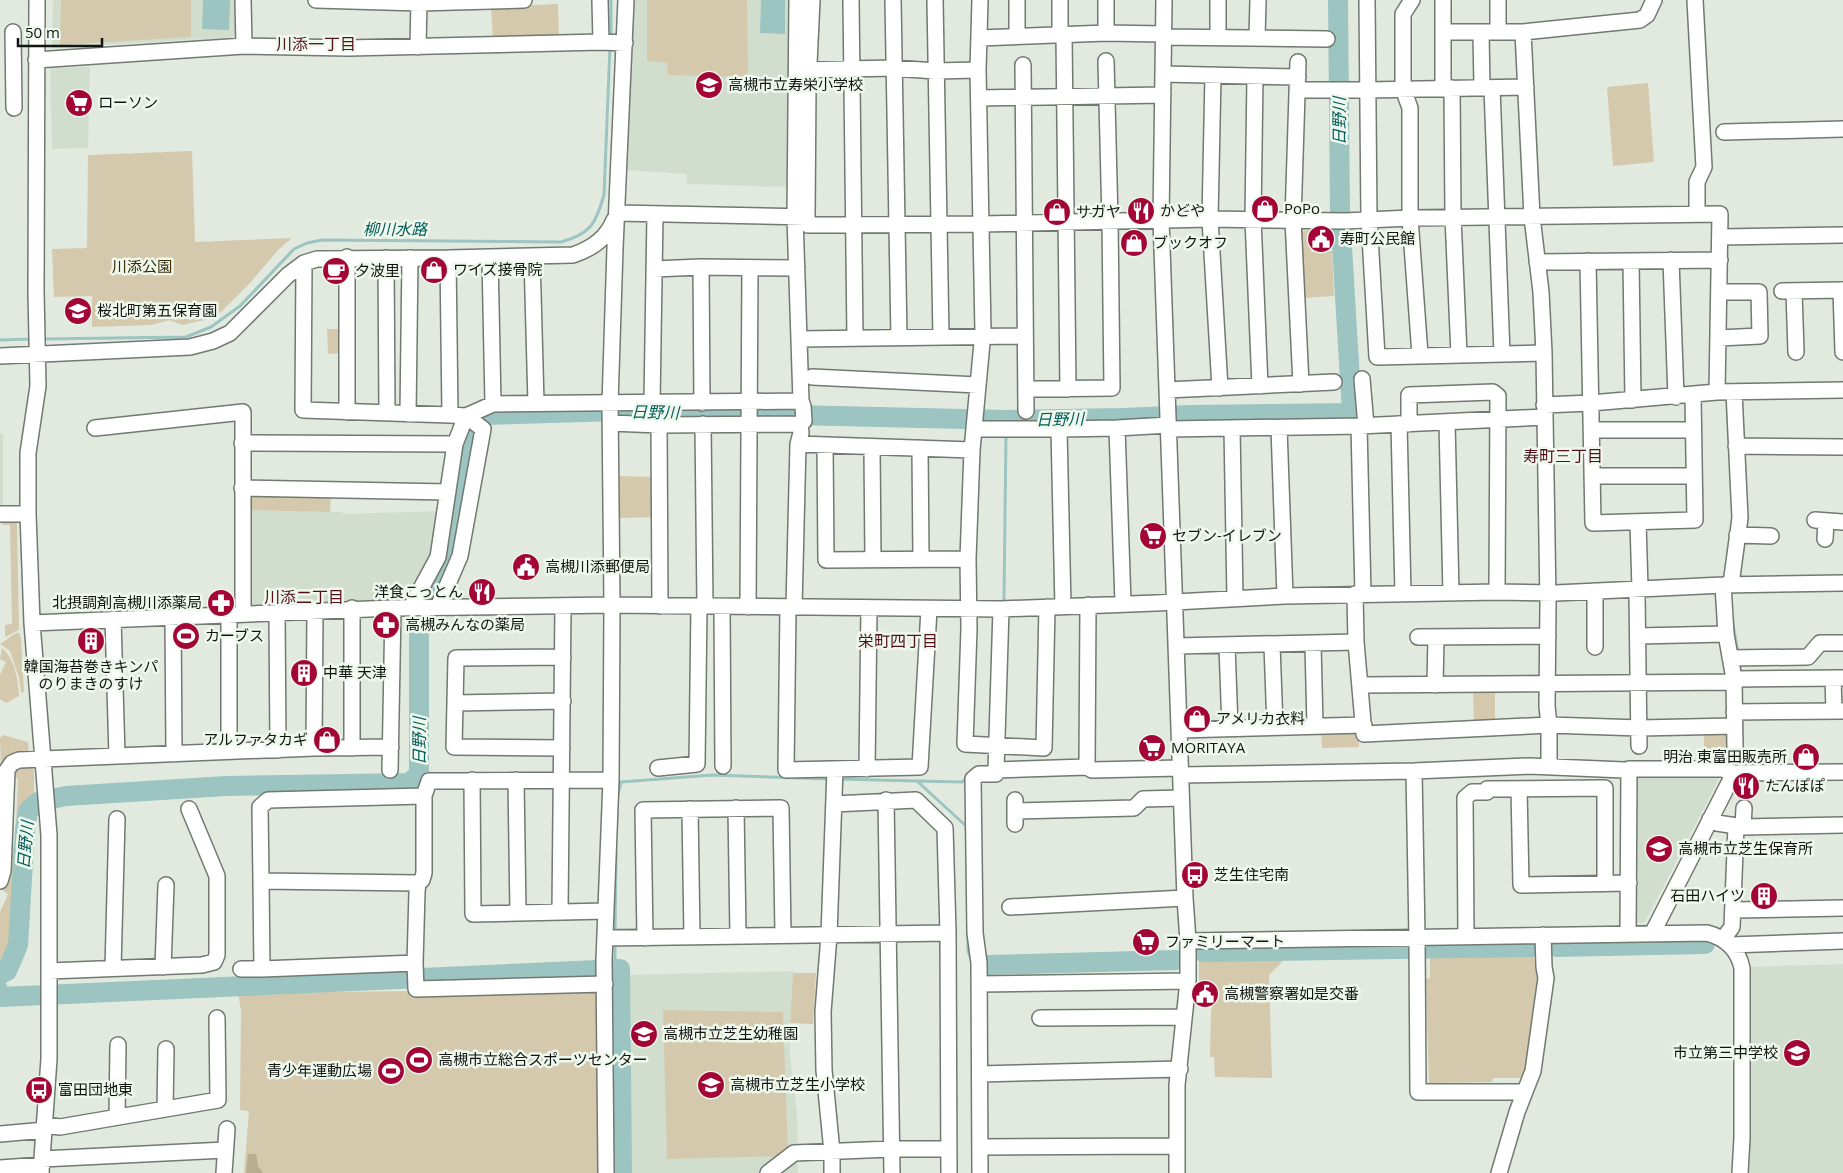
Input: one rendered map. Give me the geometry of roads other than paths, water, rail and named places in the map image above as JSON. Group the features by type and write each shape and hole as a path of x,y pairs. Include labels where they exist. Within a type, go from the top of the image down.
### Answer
{"street":[{"path":"37,0 36,328 38,386 28,453 28,514 32,623 49,835 49,1059 42,1166"},
{"path":"244,0 244,46"},
{"path":"316,0 419,2 524,0"},
{"path":"600,0 601,42"},
{"path":"606,1173 604,960 611,780 610,413 626,0"},
{"path":"304,264 303,410 466,416 493,404 536,403 610,413 659,425 800,424 804,421 804,406 801,401 797,268 801,217 803,70 797,0"},
{"path":"803,70 812,0"},
{"path":"850,0 855,338"},
{"path":"893,0 899,338"},
{"path":"935,0 941,337"},
{"path":"980,0 978,70 983,337 972,450 965,744 1044,748 1047,607"},
{"path":"1017,0 1017,36"},
{"path":"1060,0 1064,97 1068,389"},
{"path":"1106,0 1106,33"},
{"path":"1164,0 1161,220 1181,798 1188,941 1188,981 1177,1085 1177,1173"},
{"path":"1218,0 1218,38"},
{"path":"1257,38 1258,0"},
{"path":"1367,0 1369,219 1377,357 1544,353"},
{"path":"1412,0 1403,14 1404,89 1410,108 1410,218 1420,355"},
{"path":"1498,0 1498,32"},
{"path":"1443,32 1481,34 1523,32 1640,20 1647,15 1654,0"},
{"path":"1694,0 1704,167 1697,182 1697,214"},
{"path":"1443,1 1460,355"},
{"path":"418,47 419,2"},
{"path":"14,108 6,32 36,32"},
{"path":"1523,32 1532,216 1541,292 1544,353 1548,636 1547,706 1550,767"},
{"path":"980,38 1106,33 1218,38 1327,39"},
{"path":"1481,34 1487,88 1496,217 1502,354"},
{"path":"36,60 244,46 348,48 625,43"},
{"path":"1026,389 1112,388 1106,61"},
{"path":"1023,65 1026,411"},
{"path":"803,70 893,68 936,71 978,70"},
{"path":"1163,74 1298,76 1331,89 1526,87"},
{"path":"1213,75 1210,219 1220,388"},
{"path":"1256,76 1253,219 1260,386"},
{"path":"1298,76 1293,220 1301,384"},
{"path":"979,98 1163,95"},
{"path":"1724,132 1843,129"},
{"path":"617,213 801,217 808,225 940,225 1210,219 1339,221 1453,217 1720,214 1717,392"},
{"path":"0,356 190,347 213,342 230,333 288,275 304,264 317,259 490,258 573,255 585,251 605,236 617,213"},
{"path":"652,403 654,214"},
{"path":"1721,237 1843,235"},
{"path":"597,242 614,273"},
{"path":"532,257 536,403"},
{"path":"347,258 347,412"},
{"path":"386,258 387,413"},
{"path":"408,414 410,258"},
{"path":"448,258 450,415"},
{"path":"490,258 493,404"},
{"path":"1671,260 1676,397"},
{"path":"1537,262 1720,260"},
{"path":"1588,261 1593,523 1695,520 1693,396"},
{"path":"1631,261 1633,400"},
{"path":"654,269 702,267 797,268"},
{"path":"702,267 702,403"},
{"path":"748,607 750,268"},
{"path":"1796,352 1788,291 1842,290 1840,352"},
{"path":"1718,338 1760,336 1759,292 1720,292"},
{"path":"799,339 1025,336"},
{"path":"812,377 978,385"},
{"path":"1360,685 1548,684 1838,678 1838,711 1640,728 1549,725 1364,734 1356,642 1359,594 1362,379"},
{"path":"1167,390 1334,382"},
{"path":"974,429 1280,428 1497,420 1592,404 1693,396 1717,392 1843,390"},
{"path":"1403,593 1404,424 1409,394 1493,392 1498,396 1498,592"},
{"path":"1734,392 1740,518 1727,584 1726,634 1734,680 1735,748"},
{"path":"610,413 652,403 801,401"},
{"path":"95,428 243,412 242,488 229,752"},
{"path":"438,607 460,556 483,429 466,416"},
{"path":"411,608 438,557 455,444 466,416"},
{"path":"1447,422 1451,593"},
{"path":"658,768 697,764 702,606 703,424"},
{"path":"800,424 791,607 786,770 920,767 929,608"},
{"path":"659,425 660,606"},
{"path":"1117,428 1123,603"},
{"path":"1232,428 1235,598"},
{"path":"1280,428 1285,596"},
{"path":"1059,429 1063,607"},
{"path":"1592,430 1693,430"},
{"path":"242,443 455,444"},
{"path":"798,444 972,450"},
{"path":"825,445 826,560 968,559"},
{"path":"1736,446 1843,447"},
{"path":"872,447 873,560"},
{"path":"920,448 921,559"},
{"path":"1592,476 1694,476"},
{"path":"242,488 448,492"},
{"path":"0,514 28,514"},
{"path":"1825,539 1820,521 1843,522"},
{"path":"1638,522 1640,589 1638,595 1639,746"},
{"path":"1737,535 1771,536"},
{"path":"442,536 463,540"},
{"path":"32,623 352,608 612,605 968,609 1063,607 1285,596 1498,592 1547,594 1727,584 1843,583"},
{"path":"1595,591 1595,647"},
{"path":"1087,767 1088,605"},
{"path":"560,912 563,606"},
{"path":"722,607 723,766"},
{"path":"352,608 352,748"},
{"path":"390,770 393,608"},
{"path":"867,769 869,608"},
{"path":"980,1173 979,963 975,933 973,779 979,774 996,774 1001,608"},
{"path":"314,748 315,610"},
{"path":"277,613 278,750"},
{"path":"174,617 174,754"},
{"path":"113,619 117,756"},
{"path":"1638,636 1726,634"},
{"path":"1418,637 1548,636"},
{"path":"1435,685 1436,637"},
{"path":"1176,646 1356,642"},
{"path":"1730,658 1808,657 1820,644 1843,643"},
{"path":"1313,644 1315,726"},
{"path":"1272,645 1275,727"},
{"path":"1226,646 1230,728"},
{"path":"562,657 456,658 454,747 562,748"},
{"path":"455,703 563,701"},
{"path":"1180,730 1364,725"},
{"path":"0,881 3,870 7,770 12,763 20,760 314,748 391,747"},
{"path":"996,770 1087,767 1092,770 1414,771 1550,767 1624,770 1629,768 1722,770 1734,773 1843,772"},
{"path":"1628,934 1629,768"},
{"path":"832,1173 832,1152 824,1070 823,1012 829,934 835,770"},
{"path":"1414,771 1418,1092 1524,1092"},
{"path":"1652,934 1734,773"},
{"path":"472,780 473,914 606,911"},
{"path":"516,780 518,913"},
{"path":"261,881 418,883 422,880 424,873 424,796 429,781 611,780"},
{"path":"1466,936 1465,798 1472,792 1487,792 1487,789 1604,788 1606,883"},
{"path":"1519,789 1521,885 1628,883"},
{"path":"262,968 260,807 268,800 424,796"},
{"path":"1015,812 1095,803 1134,808 1143,799 1181,798"},
{"path":"886,800 892,1173"},
{"path":"834,804 916,800 945,828 948,933 949,1173"},
{"path":"736,808 738,936"},
{"path":"645,938 643,810 781,808 783,935"},
{"path":"1727,942 1732,927 1744,808"},
{"path":"49,971 202,965 214,962 217,955 217,876 190,809"},
{"path":"690,809 692,937"},
{"path":"113,968 117,819"},
{"path":"1710,819 1717,823 1741,826 1843,825"},
{"path":"1741,826 1744,844"},
{"path":"418,883 416,989 605,980"},
{"path":"163,967 166,886"},
{"path":"1010,907 1185,898"},
{"path":"1733,910 1816,902 1843,908"},
{"path":"605,938 948,933"},
{"path":"1188,941 1417,945 1466,936 1707,933 1727,942 1843,941"},
{"path":"1499,1173 1524,1092 1533,1071 1546,978 1543,935"},
{"path":"1727,942 1738,956 1742,968 1742,1138 1740,1173"},
{"path":"241,969 415,966"},
{"path":"979,984 1188,981"},
{"path":"1040,1018 1184,1017"},
{"path":"0,1134 60,1127 218,1100 217,1018"},
{"path":"117,1117 118,1045"},
{"path":"165,1109 166,1049"},
{"path":"980,1074 1180,1069"},
{"path":"224,1173 226,1130"},
{"path":"980,1147 1177,1146"},
{"path":"768,1173 794,1153 949,1149"},
{"path":"0,1168 225,1150"}],"water":[{"path":"203,0 230,0 229,30 202,29"},
{"path":"761,0 785,0 785,34 760,33"},
{"path":"10,960 19,963 6,983 8,989 31,990 31,1000 0,1001 0,971"}],"waterway":[{"name":"柳川水路","path":"611,0 611,37"},
{"name":"日野川","path":"0,974 7,971 18,945 25,830 28,811 38,802 66,796 226,786 409,783 419,774 419,623 446,556 468,436 474,424 486,415 618,411 1006,420 1352,413 1340,213 1338,0"},
{"name":"柳川水路","path":"41,339 186,337 211,327 240,306 294,249 307,243 322,240 561,242 579,235 586,231 595,220 604,195 610,46"},
{"name":"柳川水路","path":"0,340 32,339"},
{"path":"1003,604 1006,433"},
{"path":"1732,619 1738,653"},
{"path":"1739,663 1741,673"},
{"path":"617,799 621,782 712,775 829,779"},
{"path":"918,781 962,782 967,778"},
{"path":"838,779 917,781 966,826 966,829"},
{"path":"615,934 616,851"},
{"path":"968,933 968,951 972,961"},
{"path":"615,943 615,970"},
{"path":"1556,947 1705,944"},
{"path":"1203,952 1533,947"},
{"path":"986,965 1176,960"},
{"path":"0,997 620,969 622,1173"}],"place":[{"name":"高槻市立寿栄小学校","path":"709,85"},
{"name":"ローソン","path":"79,103"},
{"name":"PoPo","path":"1265,209"},
{"name":"かどや","path":"1141,211"},
{"name":"サガヤ","path":"1057,212"},
{"name":"寿町公民館","path":"1321,239"},
{"name":"ブックオフ","path":"1134,243"},
{"name":"ワイズ接骨院","path":"434,270"},
{"name":"夕波里","path":"336,271"},
{"name":"桜北町第五保育園","path":"78,311"},
{"name":"セブン-イレブン","path":"1153,536"},
{"name":"高槻川添郵便局","path":"526,567"},
{"name":"洋食こっとん","path":"482,592"},
{"name":"北摂調剤高槻川添薬局","path":"221,603"},
{"name":"高槻みんなの薬局","path":"386,625"},
{"name":"カーブス","path":"186,636"},
{"name":"韓国海苔巻きキンパ のりまきのすけ","path":"91,641"},
{"name":"中華 天津","path":"304,673"},
{"name":"アメリカ衣料","path":"1197,719"},
{"name":"アルファタカギ","path":"327,740"},
{"name":"MORITAYA","path":"1152,748"},
{"name":"明治 東富田販売所","path":"1806,757"},
{"name":"たんぽぽ","path":"1746,786"},
{"name":"高槻市立芝生保育所","path":"1659,849"},
{"name":"芝生住宅南","path":"1195,875"},
{"name":"石田ハイツ","path":"1764,896"},
{"name":"ファミリーマート","path":"1146,942"},
{"name":"高槻警察署如是交番","path":"1205,994"},
{"name":"高槻市立芝生幼稚園","path":"644,1034"},
{"name":"市立第三中学校","path":"1797,1053"},
{"name":"高槻市立総合スポーツセンター","path":"419,1060"},
{"name":"青少年運動広場","path":"391,1071"},
{"name":"高槻市立芝生小学校","path":"711,1085"},
{"name":"富田団地東","path":"39,1090"}],"district":[{"name":"川添一丁目","path":"316,44"},
{"name":"寿町三丁目","path":"1563,456"},
{"name":"川添二丁目","path":"304,597"},
{"name":"栄町四丁目","path":"898,641"}],"park label":[{"name":"川添公園","path":"142,267"}]}
